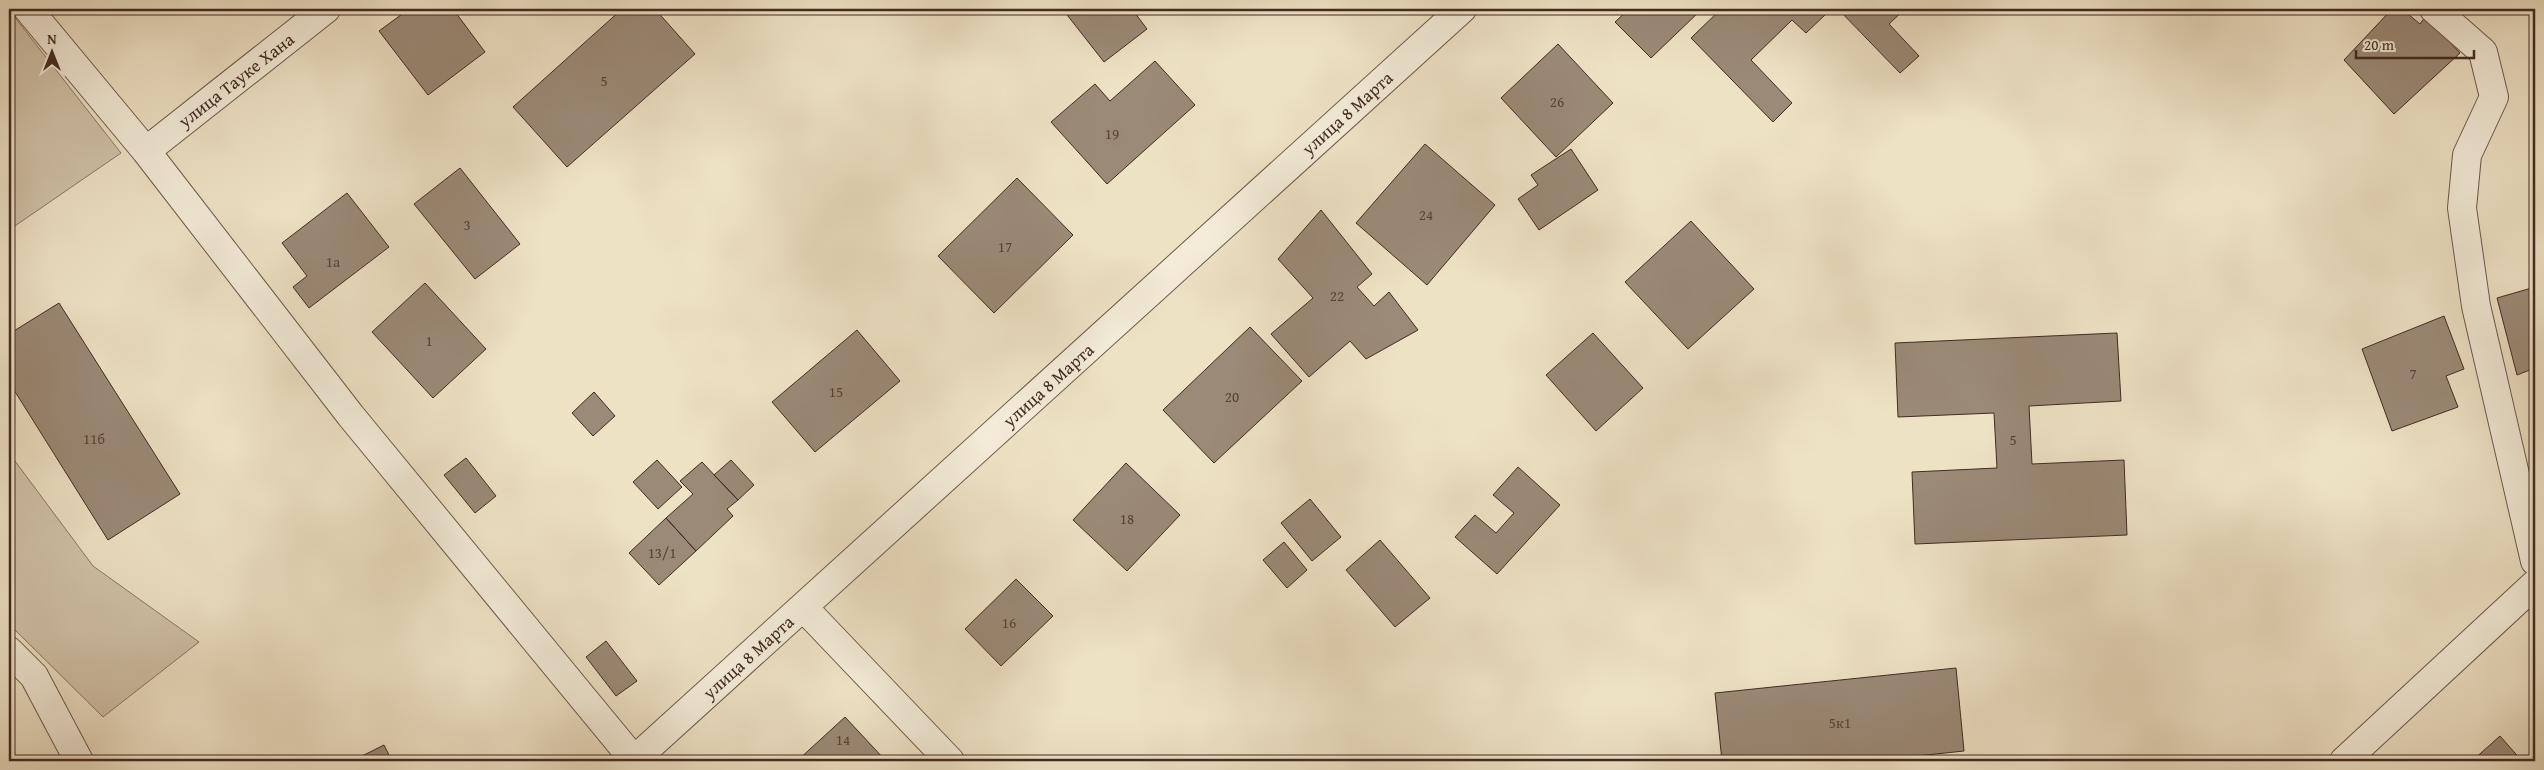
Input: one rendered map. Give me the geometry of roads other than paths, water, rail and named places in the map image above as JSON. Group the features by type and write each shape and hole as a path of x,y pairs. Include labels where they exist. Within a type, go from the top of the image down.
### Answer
{"street":[{"path":"28,9 146,151 351,416 634,760"},
{"name":"улица Тауке Хана","path":"146,151 326,9"},
{"name":"улица 8 Марта","path":"634,760 1462,9"},
{"path":"2434,9 2483,52 2494,97 2467,156 2462,208 2476,306 2535,561"},
{"path":"2344,761 2535,584"},
{"path":"803,607 950,761"},
{"path":"9,651 34,676 79,761"}]}
